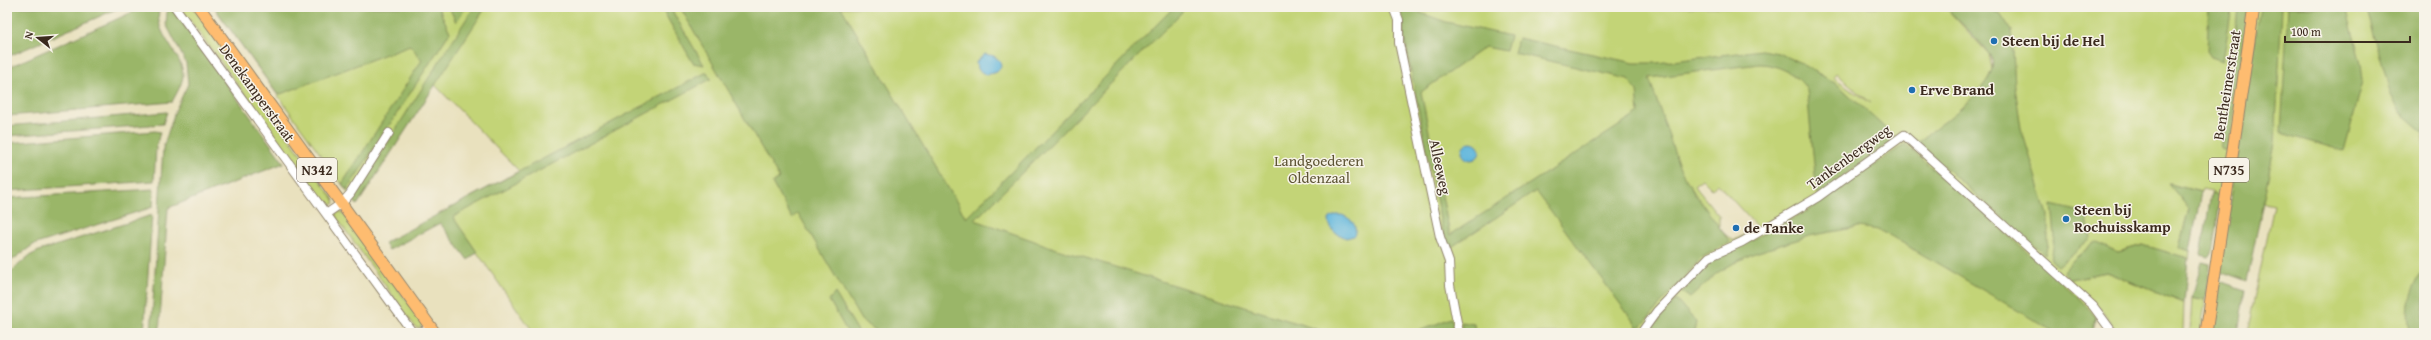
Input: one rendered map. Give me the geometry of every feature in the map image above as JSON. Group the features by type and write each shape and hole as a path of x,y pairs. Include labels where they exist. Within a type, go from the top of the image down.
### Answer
{"main road":[{"name":"Denekamperstraat","path":"198,7 433,330"},
{"name":"Bentheimerstraat","path":"2206,333 2254,7"}],"street":[{"name":"Denekamperstraat","path":"175,7 413,333"},
{"name":"Alleeweg","path":"1394,7 1398,17 1399,43 1439,230 1449,262 1450,285 1459,333"},
{"path":"326,214 342,203 350,194 389,133"},
{"name":"Tankenbergweg","path":"1641,333 1657,311 1709,257 1742,242 1813,201 1904,135 2093,306 2113,333"},
{"name":"Denekamperstraat","path":"418,333 433,330"},
{"path":"859,333 870,333"}],"green space":[{"path":"7,7 121,7 7,57"},
{"path":"144,7 160,7 158,17 160,26 182,68 183,76 179,89 172,102 7,116 7,68"},
{"path":"171,7 284,163 168,208 159,333 151,333 163,148 175,111 188,84 186,63 166,24 167,12"},
{"path":"180,7 193,7 333,198 335,203 328,207"},
{"name":"Landgoederen Oldenzaal","path":"214,7 1945,7 1989,54 1992,69 1989,79 2004,67 1955,7 2424,7 2424,333 2247,333 2274,205 2222,194 2221,196 2211,194 2212,191 2202,189 2201,192 2170,184 2189,209 2179,247 2190,251 2189,260 2143,245 2118,252 2095,243 2071,279 2107,272 2184,303 2183,333 2118,333 2099,306 2091,333 534,333 452,217 463,201 519,171 435,85 357,205","holes":["1836,73 1871,103 1833,77","1702,179 1712,189 1718,184 1758,228 1733,241 1719,229 1719,216 1694,185"]},
{"path":"214,7 438,7 450,32 347,190 342,184 422,60 410,45 278,95"},
{"path":"449,7 466,7 456,22"},
{"path":"474,7 486,7 357,205 352,198"},
{"path":"661,7 670,7 704,65 693,63"},
{"path":"680,7 841,7 966,218 1174,7 1187,7 975,220 1060,250 1329,333 880,333 861,320 798,213 792,218 772,183 779,178"},
{"path":"1404,7 1446,22 1510,36 1506,51 1485,47 1421,92 1450,235 1639,113 1637,91 1628,79 1514,53 1518,38 1634,63 1657,63 1761,50 1778,53 1799,62 1838,85 1896,138 1817,196 1807,90 1793,75 1780,68 1766,64 1759,64 1649,78 1680,169 1695,194 1730,242 1701,258 1639,329 1536,191 1450,248 1444,239 1404,36 1401,8"},
{"path":"1945,7 1982,7 2000,13 2012,31 2015,87 2021,128 2048,215 2048,243 2045,255 1917,143 1964,105 1986,82 1992,70 1992,60 1985,48"},
{"path":"2209,7 2232,7 2223,61 2211,57 2207,51"},
{"path":"2238,7 2250,7 2228,151 2221,149 2229,100"},
{"path":"2260,7 2282,7 2275,143 2247,281 2220,271"},
{"path":"2288,7 2346,7 2361,64 2363,81 2344,151 2281,133"},
{"path":"2366,7 2424,7 2424,133 2400,112 2391,94"},
{"path":"707,72 711,79 453,217 477,252 468,260 440,223 389,250 384,243"},
{"path":"167,112 163,124 7,136 7,126"},
{"path":"155,131 160,132 156,147 154,181 7,191 7,143"},
{"path":"1905,144 2076,295 2096,317 2091,333 2056,333 1889,235 1879,230 1858,227 1809,236 1752,254 1717,273 1690,298 1682,292 1701,270 1716,258 1811,209"},
{"path":"2169,184 2201,192 2190,251 2179,247 2189,209"},
{"path":"154,189 153,207 33,245 7,264 7,198"},
{"path":"2211,194 2221,196 2212,253 2209,257 2201,255"},
{"path":"2052,205 2086,213 2091,238 2058,266 2051,260 2055,237"},
{"path":"342,212 423,323 420,328 416,328 338,220 335,214"},
{"path":"152,215 144,333 7,333 7,275 29,256 39,251"},
{"path":"2095,242 2118,252 2143,245 2188,258 2184,303 2107,272 2070,279 2063,272 2074,259"},
{"path":"2202,262 2210,264 2206,300 2192,297"},
{"path":"2424,268 2424,333 2411,333 2408,315 2410,299 2412,291"},
{"path":"2219,281 2245,290 2238,333 2211,333"},
{"path":"835,293 858,331 856,333 848,333 829,300"},
{"path":"2192,297 2206,300 2200,333 2190,333"},
{"path":"1676,299 1696,322 1694,333 1647,333"},
{"path":"1451,318 1455,333 1414,333"},
{"path":"1461,322 1474,324 1475,333 1463,333"}],"water":[{"path":"985,54 994,56 1000,61 1001,67 997,72 986,75 977,69 976,62"},
{"path":"1471,142 1477,145 1480,151 1477,157 1471,160 1465,157 1462,151 1465,145"},
{"path":"1336,215 1342,215 1349,218 1355,226 1354,236 1346,238 1334,232 1328,222 1330,218"}],"place":[{"name":"Steen bij de Hel","path":"1994,41"},
{"name":"Erve Brand","path":"1912,90"},
{"name":"Steen bij Rochuisskamp","path":"2066,219"},
{"name":"de Tanke","path":"1736,228"}]}
